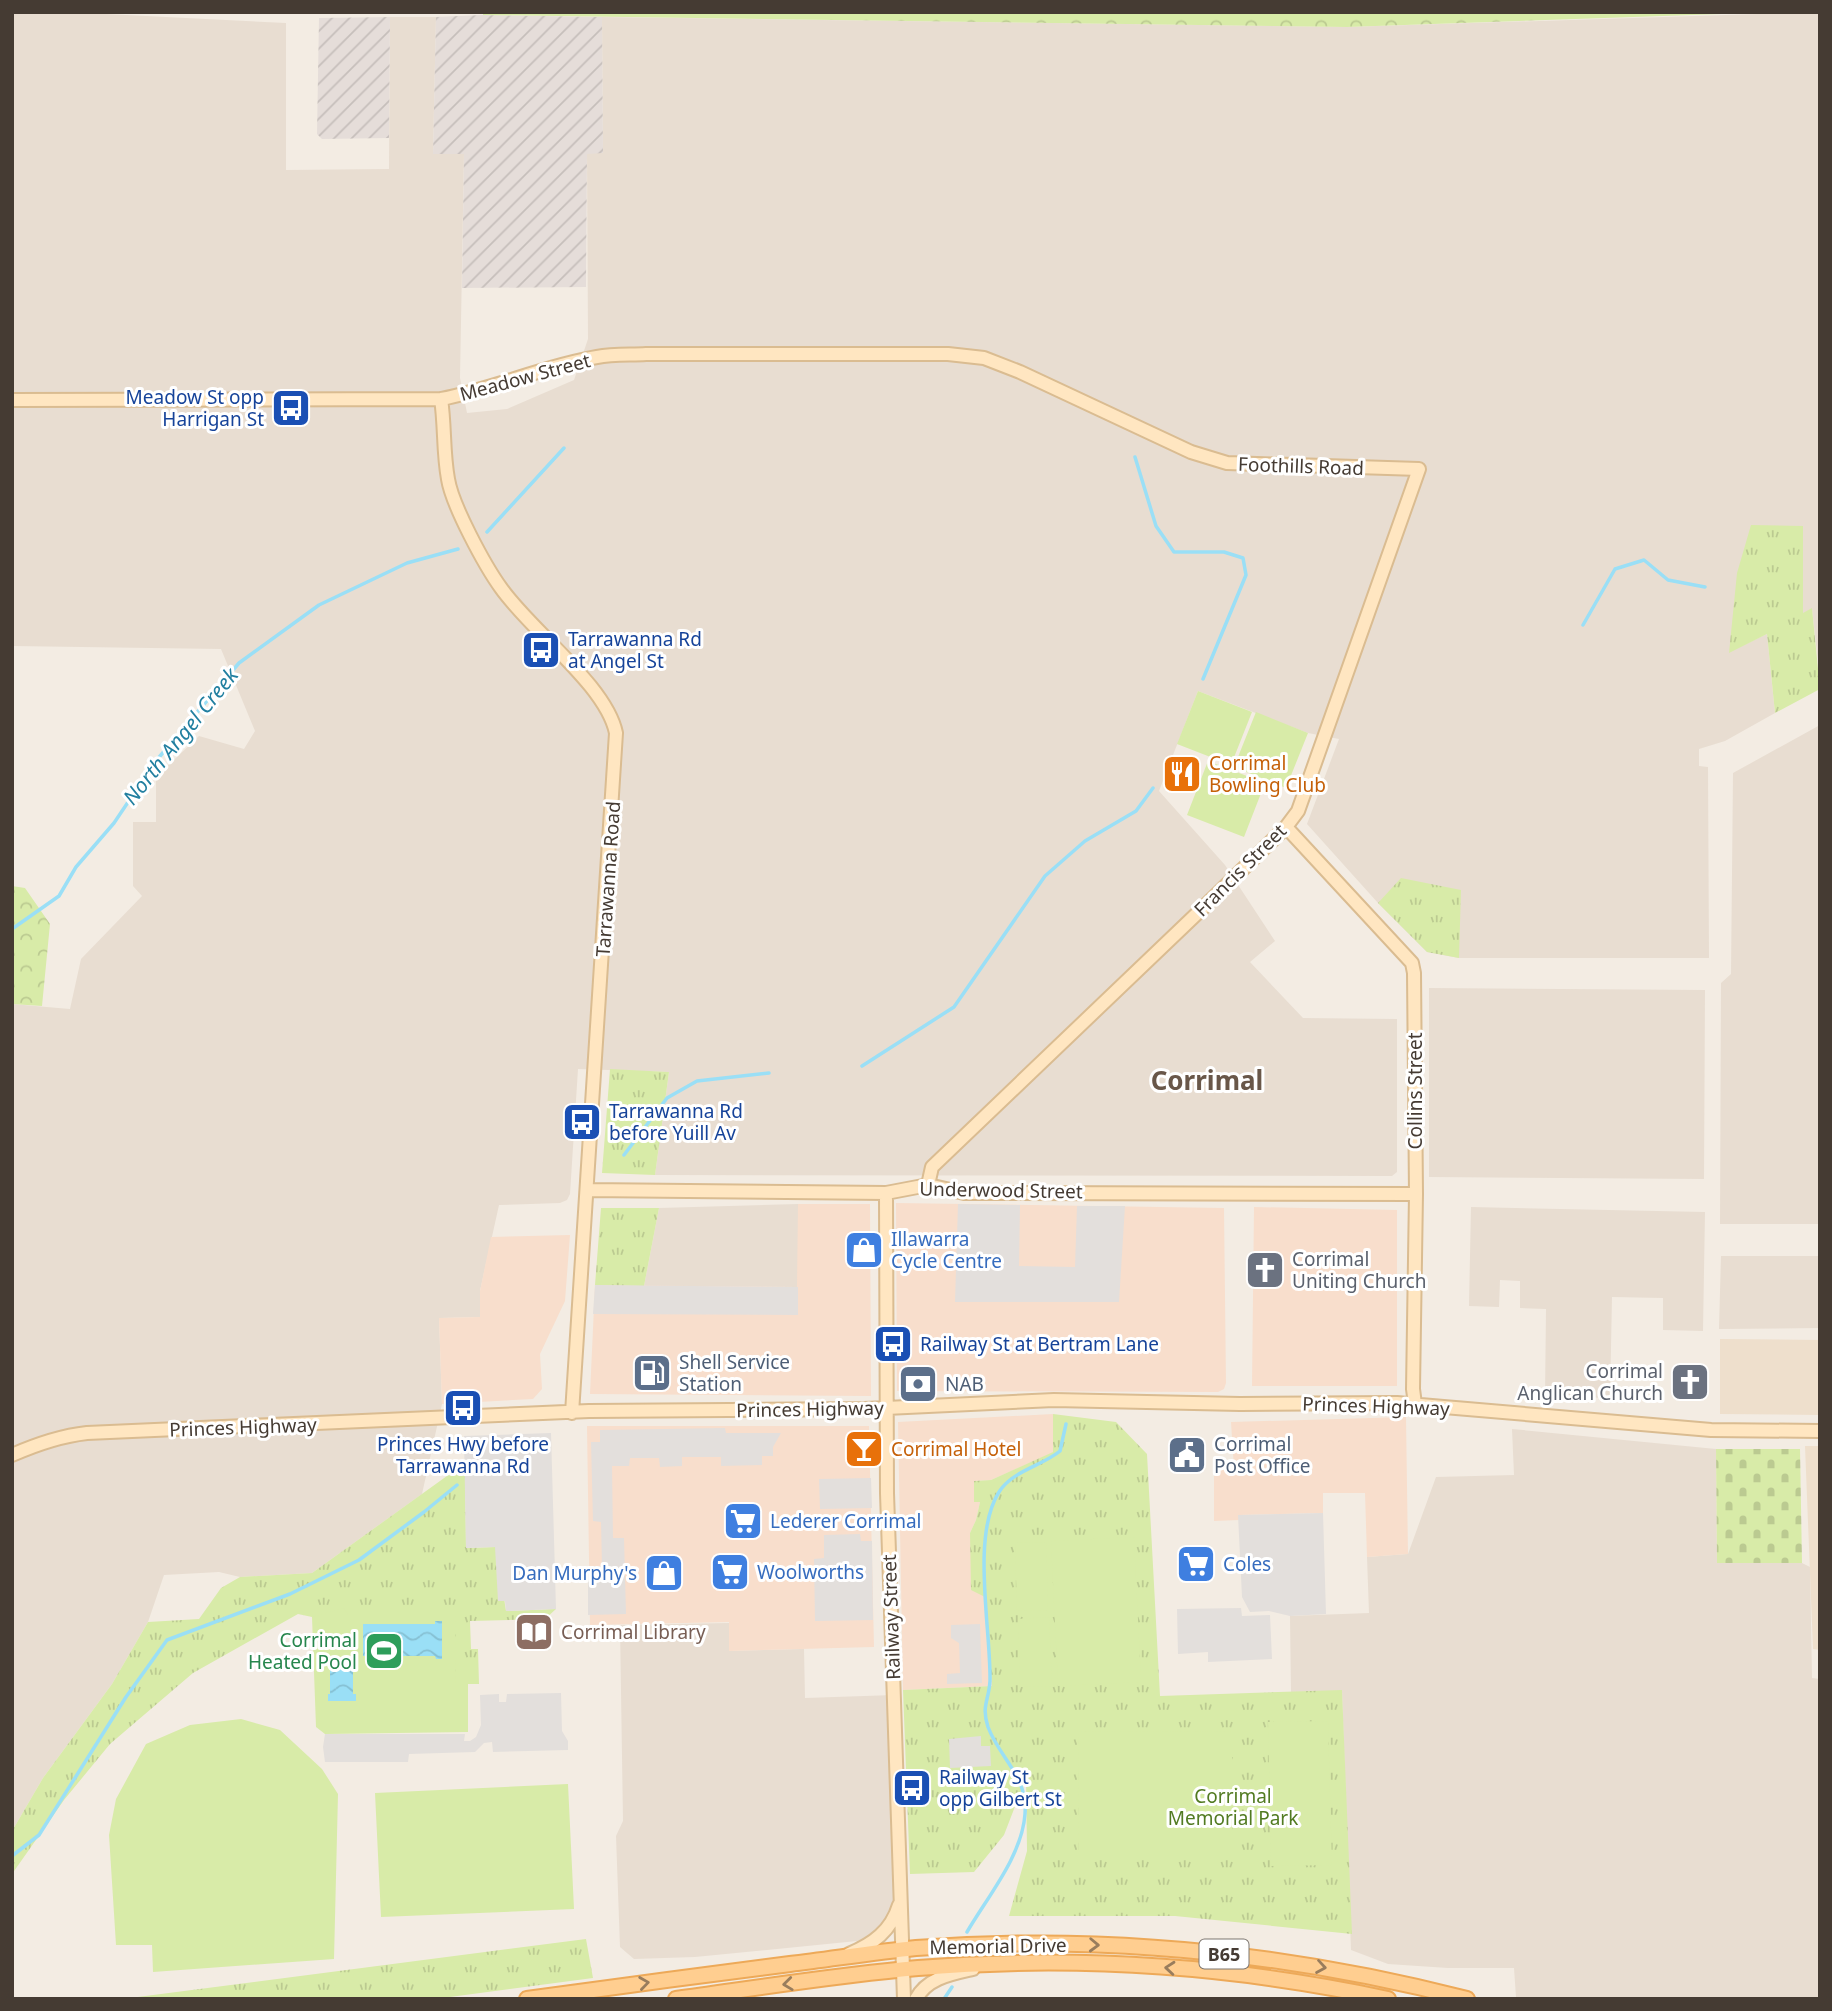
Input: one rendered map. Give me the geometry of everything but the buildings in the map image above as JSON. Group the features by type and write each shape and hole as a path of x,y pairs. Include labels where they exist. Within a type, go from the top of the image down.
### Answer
{"main road":[{"name":"Meadow Street","path":"12,400 441,399 484,390 599,356 948,354 985,358 1109,414"},
{"name":"Tarrawanna Road","path":"441,399 448,480 453,500 500,587 528,622 600,697 613,721 616,733 572,1413"},
{"name":"Foothills Road","path":"1109,414 1191,452 1227,463 1419,469"},
{"name":"Francis Street","path":"928,1185 932,1167 1286,827 1298,811 1419,469"},
{"name":"Collins Street","path":"1286,827 1412,963 1416,1194 1415,1404"},
{"name":"Underwood Street","path":"587,1190 886,1193 928,1185 964,1193 1416,1194"},
{"name":"Railway Street","path":"886,1193 885,1409 904,1999"},
{"name":"Princes Highway","path":"12,1455 48,1440 87,1433 636,1410 885,1409 1054,1400 1415,1404 1711,1430 1820,1431"},
{"path":"839,1958 864,1947 885,1932 895,1917 901,1895"},
{"name":"Memorial Drive","path":"527,1999 903,1950 977,1945 1086,1945 1222,1954 1337,1969 1468,1999"},
{"path":"916,1999 926,1985 937,1979 994,1964"},
{"name":"Memorial Drive","path":"676,1999 903,1969 994,1964 1101,1964 1206,1971 1279,1979 1388,1999"}],"shaded area":[{"path":"12,12 66,12 286,23 286,170 389,169 390,17 436,17 433,154 464,154 460,378 467,413 507,409 574,380 588,339 587,153 603,153 602,17 1347,27 1820,12 1820,680 1812,609 1803,614 1803,526 1729,652 1767,634 1775,713 1725,741 1699,749 1699,766 1708,767 1709,958 1459,958 1427,952 1378,903 1307,824 1339,739 1308,733 1198,691 1159,791 1225,865 1275,941 1250,962 1303,1018 1397,1019 1397,1172 1392,1176 655,1175 669,1072 578,1069 570,1194 567,1200 560,1203 499,1205 480,1291 480,1317 439,1318 442,1404 422,1494 312,1573 240,1577 219,1572 164,1575 148,1622 112,1684 43,1778 12,1831 12,1004 70,1009 81,959 142,896 133,886 133,822 156,822 156,777 199,736 244,749 255,731 221,649 12,646"},
{"path":"390,17 389,138 322,139 317,134 319,18"},
{"path":"436,17 602,17 603,153 587,154 586,287 462,288 464,154 433,154"},
{"path":"1820,725 1820,1224 1720,1224 1721,983 1731,974 1733,773"},
{"path":"1429,988 1705,990 1704,1179 1429,1177"},
{"path":"896,1203 1224,1208 1224,1389 1218,1392 897,1391"},
{"path":"798,1204 798,1287 644,1286 659,1208"},
{"path":"798,1204 870,1204 871,1396 590,1394 595,1285 797,1287"},
{"path":"958,1204 1020,1205 1019,1266 1075,1267 1077,1206 1125,1206 1119,1302 955,1302"},
{"path":"1254,1207 1397,1210 1397,1386 1252,1386"},
{"path":"1471,1207 1705,1212 1703,1331 1663,1330 1663,1298 1612,1297 1610,1398 1545,1396 1546,1309 1520,1308 1520,1281 1500,1280 1499,1307 1469,1306"},
{"path":"570,1235 565,1301 540,1354 542,1389 533,1399 442,1404 439,1318 480,1317 480,1291 491,1237"},
{"path":"1721,1256 1820,1256 1820,1328 1719,1329"},
{"path":"595,1285 798,1287 798,1315 593,1314"},
{"path":"1720,1339 1820,1340 1820,1415 1720,1414"},
{"path":"1053,1414 1054,1452 991,1480 974,1481 980,1502 970,1533 985,1597 992,1686 903,1690 898,1422"},
{"path":"1406,1417 1408,1554 1367,1557 1365,1493 1323,1493 1323,1513 1239,1515 1239,1520 1214,1521 1214,1470 1234,1469 1231,1422"},
{"path":"587,1426 869,1426 874,1647 729,1651 729,1622 590,1625"},
{"path":"725,1428 726,1433 781,1433 773,1447 773,1456 762,1456 762,1465 721,1466 721,1457 682,1457 682,1466 660,1467 659,1458 630,1458 629,1466 612,1466 613,1538 624,1538 626,1614 588,1615 588,1567 602,1566 601,1522 593,1521 591,1442 600,1442 600,1430"},
{"path":"1512,1429 1716,1449 1717,1563 1802,1563 1810,1567 1812,1678 1820,1679 1820,1999 1516,1997 1514,1968 1388,1964 1351,1950 1342,1691 1291,1692 1290,1616 1369,1613 1367,1557 1408,1554 1436,1477 1514,1475"},
{"path":"551,1433 556,1609 506,1611 505,1601 498,1601 495,1547 466,1548 464,1436"},
{"path":"1805,1446 1820,1446 1820,1650 1813,1649"},
{"path":"871,1478 872,1508 820,1509 819,1479"},
{"path":"1323,1513 1326,1614 1290,1616 1269,1611 1250,1612 1242,1597 1238,1515"},
{"path":"860,1534 861,1541 872,1541 873,1620 815,1621 814,1559 824,1558 824,1535"},
{"path":"1241,1608 1242,1616 1270,1615 1272,1659 1208,1662 1208,1652 1178,1654 1177,1609"},
{"path":"729,1623 729,1651 804,1649 805,1698 894,1695 901,1895 885,1932 857,1941 695,1957 634,1959 620,1947 616,1836 623,1821 620,1625"},
{"path":"980,1624 982,1683 947,1684 947,1674 960,1673 959,1643 951,1638 951,1625"},
{"path":"561,1693 562,1731 568,1741 568,1750 493,1752 492,1742 484,1743 475,1752 409,1754 408,1762 325,1762 325,1734 465,1734 464,1741 470,1741 476,1737 481,1725 480,1695 499,1694 499,1702 506,1702 507,1694"},
{"path":"981,1736 981,1746 990,1746 991,1766 950,1768 949,1739"}],"green space":[{"path":"483,12 1780,12 1347,27 483,15"},
{"path":"1751,525 1803,526 1803,613 1812,608 1820,689 1775,713 1767,634 1729,653 1737,573"},
{"path":"1198,691 1252,712 1231,765 1177,744"},
{"path":"1256,712 1308,733 1286,788 1234,767"},
{"path":"1208,761 1265,783 1244,837 1187,815"},
{"path":"1401,878 1461,890 1459,958 1427,952 1378,903"},
{"path":"12,886 25,888 50,924 42,1006 12,1004"},
{"path":"610,1069 669,1072 655,1175 602,1173"},
{"path":"601,1208 659,1208 644,1286 595,1285"},
{"name":"Corrimal Memorial Park","path":"1053,1414 1116,1422 1147,1454 1160,1696 1342,1690 1352,1934 1175,1916 1009,1916 1027,1851 1026,1778 1004,1835 974,1872 910,1874 903,1690 992,1686 985,1597 971,1590 970,1533 980,1502 974,1502 974,1481 991,1480 1053,1452"},
{"path":"1716,1449 1800,1449 1802,1563 1717,1563"},
{"path":"465,1463 466,1548 496,1547 506,1611 556,1609 545,1619 470,1621 471,1649 478,1649 479,1684 456,1684 312,1617 298,1614 193,1673 110,1744 64,1800 12,1874 12,1831 43,1778 112,1684 148,1622 199,1619 221,1588 240,1577 312,1573"},
{"path":"1134,1537 1141,1682 1058,1686 1051,1541"},
{"path":"1046,1542 1048,1610 1017,1611 1015,1543"},
{"name":"Corrimal Heated Pool","path":"344,1608 348,1615 455,1615 456,1683 468,1684 468,1732 325,1734 316,1727 312,1617"},
{"path":"1049,1617 1052,1686 1020,1687 1018,1619"},
{"path":"241,1719 280,1730 322,1769 338,1794 334,1959 153,1972 152,1945 116,1945 109,1835 116,1799 146,1744 190,1725"},
{"path":"1328,1721 1332,1865 1271,1866 1268,1722"},
{"path":"1232,1731 1232,1850 1079,1850 1078,1732"},
{"path":"568,1784 574,1909 381,1917 375,1793"},
{"path":"586,1939 593,1978 435,1999 122,1999"}],"water":[{"path":"435,1621 442,1621 442,1659 436,1659 435,1656 363,1656 363,1624 435,1624"},
{"path":"353,1660 353,1694 356,1694 356,1701 328,1701 330,1661"}],"waterway":[{"name":"North Angel Creek","path":"487,532 564,448"},
{"path":"1135,457 1156,526 1174,552 1224,552 1243,558 1246,575 1203,679"},
{"name":"North Angel Creek","path":"12,929 59,896 76,867 114,823 155,762 239,663 319,605 407,563 458,549"},
{"path":"1583,625 1615,569 1644,560 1668,580 1705,587"},
{"path":"862,1066 954,1007 1045,876 1085,841 1136,811 1153,788"},
{"path":"624,1155 667,1098 697,1081 769,1073"},
{"path":"967,1932 1011,1860 1023,1830 1025,1814 1025,1801 1018,1778 993,1738 986,1720 985,1708 990,1681 984,1583 986,1533 999,1492 1011,1479 1060,1451 1066,1424"},
{"path":"12,1856 39,1835 126,1697 167,1640 290,1594 359,1560 457,1485"},
{"path":"944,1999 952,1987"}],"place":[{"name":"Meadow St opp Harrigan St","path":"291,408"},
{"name":"Tarrawanna Rd at Angel St","path":"541,650"},
{"name":"Corrimal Bowling Club","path":"1182,774"},
{"name":"Tarrawanna Rd before Yuill Av","path":"582,1122"},
{"name":"Illawarra Cycle Centre","path":"864,1250"},
{"name":"Corrimal Uniting Church","path":"1265,1270"},
{"name":"Railway St at Bertram Lane","path":"893,1344"},
{"name":"Shell Service Station","path":"652,1373"},
{"name":"Corrimal Anglican Church","path":"1690,1382"},
{"name":"NAB","path":"918,1384"},
{"name":"Princes Hwy before Tarrawanna Rd","path":"463,1408"},
{"name":"Corrimal Hotel","path":"864,1449"},
{"name":"Corrimal Post Office","path":"1187,1455"},
{"name":"Lederer Corrimal","path":"743,1521"},
{"name":"Coles","path":"1196,1564"},
{"name":"Woolworths","path":"730,1572"},
{"name":"Dan Murphy's","path":"664,1573"},
{"name":"Corrimal Library","path":"534,1632"},
{"name":"Corrimal Heated Pool","path":"384,1651"},
{"name":"Railway St opp Gilbert St","path":"912,1788"}],"district":[{"name":"Corrimal","path":"1207,1080"}]}
